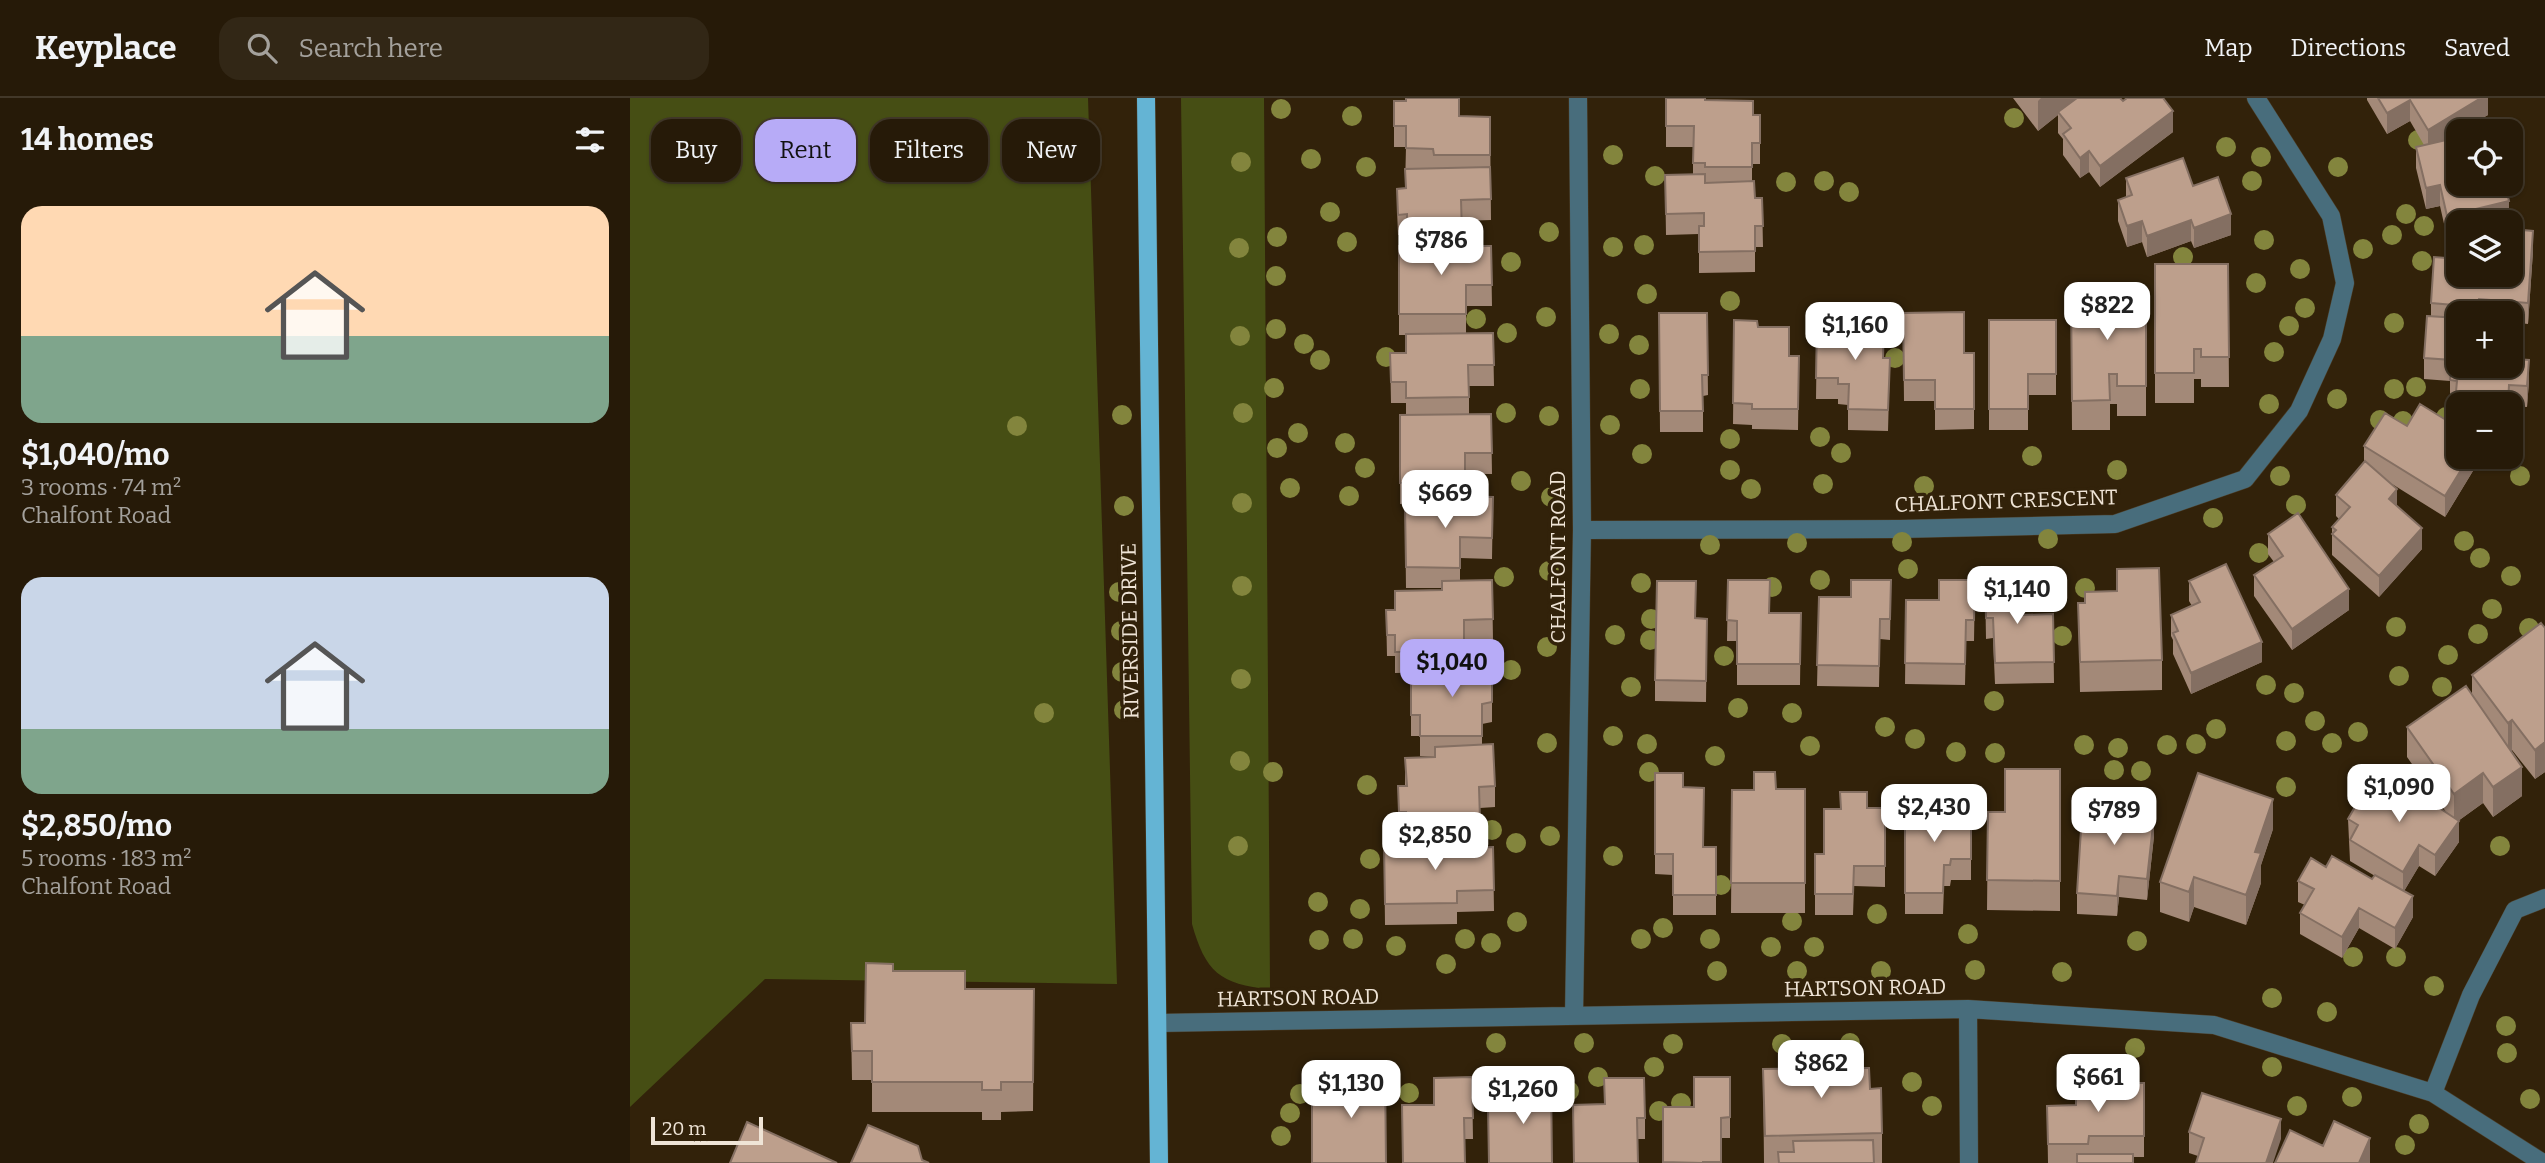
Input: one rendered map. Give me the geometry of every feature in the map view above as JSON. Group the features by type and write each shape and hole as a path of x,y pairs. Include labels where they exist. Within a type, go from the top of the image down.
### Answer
{"main road":[{"name":"RIVERSIDE DRIVE","path":"1146,98 1159,1163"}],"street":[{"name":"CHALFONT ROAD","path":"1574,1016 1581,530 1578,98"},
{"name":"CHALFONT CRESCENT","path":"1581,530 1886,529 2115,524 2245,479 2299,411 2332,339 2346,283 2331,216 2256,98"},
{"path":"2433,1093 2472,995 2515,910 2545,898"},
{"name":"HARTSON ROAD","path":"1158,1023 1968,1009 2214,1025 2433,1093 2543,1163"},
{"path":"1968,1009 1969,1163"}],"green space":[{"path":"630,98 1088,98 1089,119 1002,119 1002,182 1091,182 1117,984 765,979 630,1107"},
{"path":"1181,98 1264,98 1270,989 1239,984 1217,973 1203,953 1192,924"}],"building":[{"path":"1406,98 1459,98 1459,116 1490,117 1490,155 1434,155 1433,149 1406,148 1406,126 1394,126 1394,101 1406,101"},
{"path":"1666,98 1753,101 1753,115 1760,115 1760,143 1752,143 1752,167 1705,167 1705,163 1693,163 1694,126 1666,126"},
{"path":"2077,98 2120,98 2123,101 2127,98 2163,98 2173,111 2100,166 2089,151 2080,158 2063,134 2071,128 2058,112"},
{"path":"2378,98 2481,98 2428,130 2410,100 2387,113"},
{"path":"2446,140 2446,196 2508,196 2509,201 2472,210 2446,212 2440,185 2426,188 2416,147"},
{"path":"2183,158 2193,186 2218,177 2231,214 2194,228 2191,220 2147,236 2142,221 2127,226 2118,200 2132,195 2126,178"},
{"path":"1490,167 1491,199 1461,200 1462,234 1407,235 1407,214 1398,215 1397,189 1406,188 1405,169"},
{"path":"1705,174 1705,183 1754,181 1755,198 1762,198 1763,226 1755,226 1755,251 1699,252 1699,226 1704,226 1704,213 1666,214 1665,175"},
{"path":"2523,230 2533,231 2528,303 2479,299 2446,301 2446,304 2431,303 2434,257 2446,258 2446,287 2523,287"},
{"path":"1399,246 1491,246 1492,285 1466,285 1466,314 1399,314"},
{"path":"2155,264 2228,264 2229,357 2201,357 2201,349 2194,349 2194,373 2155,373"},
{"path":"2146,291 2146,386 2117,386 2117,374 2109,374 2110,400 2072,401 2071,292"},
{"path":"1964,312 1964,353 1974,353 1974,409 1935,409 1935,380 1904,380 1903,313"},
{"path":"1659,313 1707,313 1708,375 1702,375 1703,411 1660,411"},
{"path":"2427,316 2446,317 2446,360 2424,358"},
{"path":"1734,320 1757,321 1758,327 1789,327 1789,356 1799,356 1798,409 1752,409 1752,404 1733,403"},
{"path":"1989,320 2056,320 2056,374 2028,374 2028,409 1989,409"},
{"path":"1817,323 1884,324 1883,358 1890,358 1888,410 1848,409 1849,384 1838,384 1838,378 1816,378"},
{"path":"1493,333 1494,365 1468,365 1469,397 1406,398 1406,382 1391,382 1390,353 1406,353 1406,334"},
{"path":"2523,360 2529,360 2527,386 2509,385 2509,392 2456,392 2457,381 2450,380 2523,378"},
{"path":"2420,404 2446,420 2446,469 2462,469 2445,496 2364,446 2385,413 2407,426"},
{"path":"1491,414 1492,453 1465,453 1465,482 1400,483 1400,415"},
{"path":"2365,461 2397,489 2389,499 2422,528 2379,576 2332,534 2336,530 2332,527 2350,507 2336,495"},
{"path":"1452,496 1493,497 1492,538 1460,537 1460,568 1406,567 1405,505 1452,505"},
{"path":"2298,513 2349,589 2292,629 2254,575 2283,556 2268,534"},
{"path":"2226,564 2262,642 2191,673 2173,633 2178,631 2171,615 2200,602 2189,581"},
{"path":"2159,568 2162,660 2080,662 2078,603 2085,603 2085,592 2117,591 2117,569"},
{"path":"1492,580 1493,619 1464,620 1464,651 1395,652 1395,635 1387,635 1386,610 1395,610 1395,591 1442,590 1442,581"},
{"path":"1728,580 1770,580 1769,613 1801,613 1800,664 1737,664 1737,621 1727,620"},
{"path":"1851,580 1891,580 1890,619 1880,619 1879,666 1817,665 1819,597 1851,597"},
{"path":"1939,580 1975,580 1974,620 1966,620 1965,664 1905,663 1906,600 1939,600"},
{"path":"2021,580 2022,615 2053,614 2054,662 1995,663 1993,618 1986,618 1985,581"},
{"path":"1657,581 1696,581 1695,618 1707,619 1706,681 1655,680"},
{"path":"2541,623 2545,628 2545,742 2535,750 2512,720 2508,723 2472,675"},
{"path":"1439,662 1492,662 1492,702 1482,704 1482,736 1420,736 1420,715 1411,715 1411,673 1439,673"},
{"path":"2466,686 2522,767 2493,787 2483,773 2454,794 2407,727"},
{"path":"1493,744 1495,786 1479,787 1480,820 1406,823 1406,812 1399,812 1398,786 1407,786 1405,758 1435,757 1435,747"},
{"path":"2005,769 2060,769 2060,881 1987,880 1988,812 2005,812"},
{"path":"1754,772 1775,772 1776,789 1805,789 1805,883 1731,883 1732,790 1754,790"},
{"path":"1655,773 1683,773 1683,787 1704,788 1703,847 1716,847 1716,895 1673,895 1673,854 1655,854"},
{"path":"2198,773 2273,799 2255,852 2261,853 2246,895 2194,877 2189,892 2160,882"},
{"path":"2391,776 2459,821 2435,855 2419,845 2403,872 2350,840 2358,825 2348,819 2366,788 2382,789"},
{"path":"1840,792 1867,792 1867,808 1885,808 1885,866 1854,866 1853,894 1815,894 1815,854 1824,854 1824,809 1841,809"},
{"path":"2106,799 2139,802 2138,814 2154,816 2147,879 2119,876 2117,896 2077,893 2082,814 2097,815 2097,805"},
{"path":"1905,805 1971,805 1971,859 1951,859 1950,865 1944,865 1943,893 1905,893"},
{"path":"1459,842 1459,848 1493,847 1494,890 1457,891 1457,903 1385,904 1384,843"},
{"path":"2332,856 2372,879 2375,875 2413,896 2395,928 2359,908 2342,937 2300,913 2314,889 2298,881 2311,858 2326,867"},
{"path":"866,963 893,964 893,971 965,971 965,989 1034,989 1033,1082 1001,1082 1001,1090 982,1090 982,1082 872,1082 872,1051 852,1051 851,1023 865,1023"},
{"path":"1849,1055 1850,1068 1869,1068 1870,1089 1881,1088 1882,1133 1765,1136 1763,1069 1816,1068 1816,1056"},
{"path":"1347,1068 1385,1068 1386,1163 1312,1163 1312,1086 1340,1086 1341,1096 1347,1096"},
{"path":"1472,1077 1473,1118 1464,1118 1465,1163 1403,1163 1402,1105 1434,1105 1434,1078"},
{"path":"1694,1077 1730,1077 1730,1117 1721,1118 1721,1162 1663,1162 1663,1107 1694,1107"},
{"path":"1604,1078 1644,1078 1645,1118 1637,1118 1638,1163 1574,1163 1573,1105 1605,1104"},
{"path":"1551,1079 1552,1163 1489,1163 1488,1106 1517,1106 1517,1080"},
{"path":"2076,1083 2144,1083 2144,1136 2089,1136 2088,1144 2048,1144 2047,1106 2076,1105"},
{"path":"2202,1093 2281,1119 2266,1163 2196,1163 2204,1138 2189,1132"},
{"path":"2334,1121 2370,1138 2359,1163 2275,1163 2290,1130 2323,1146"},
{"path":"747,1122 837,1163 730,1163"},
{"path":"868,1125 918,1146 922,1160 929,1163 851,1163"},
{"path":"1873,1140 1874,1163 1779,1163 1778,1152 1794,1152 1793,1141"},
{"path":"2077,1154 2133,1154 2133,1163 2077,1163"}]}
